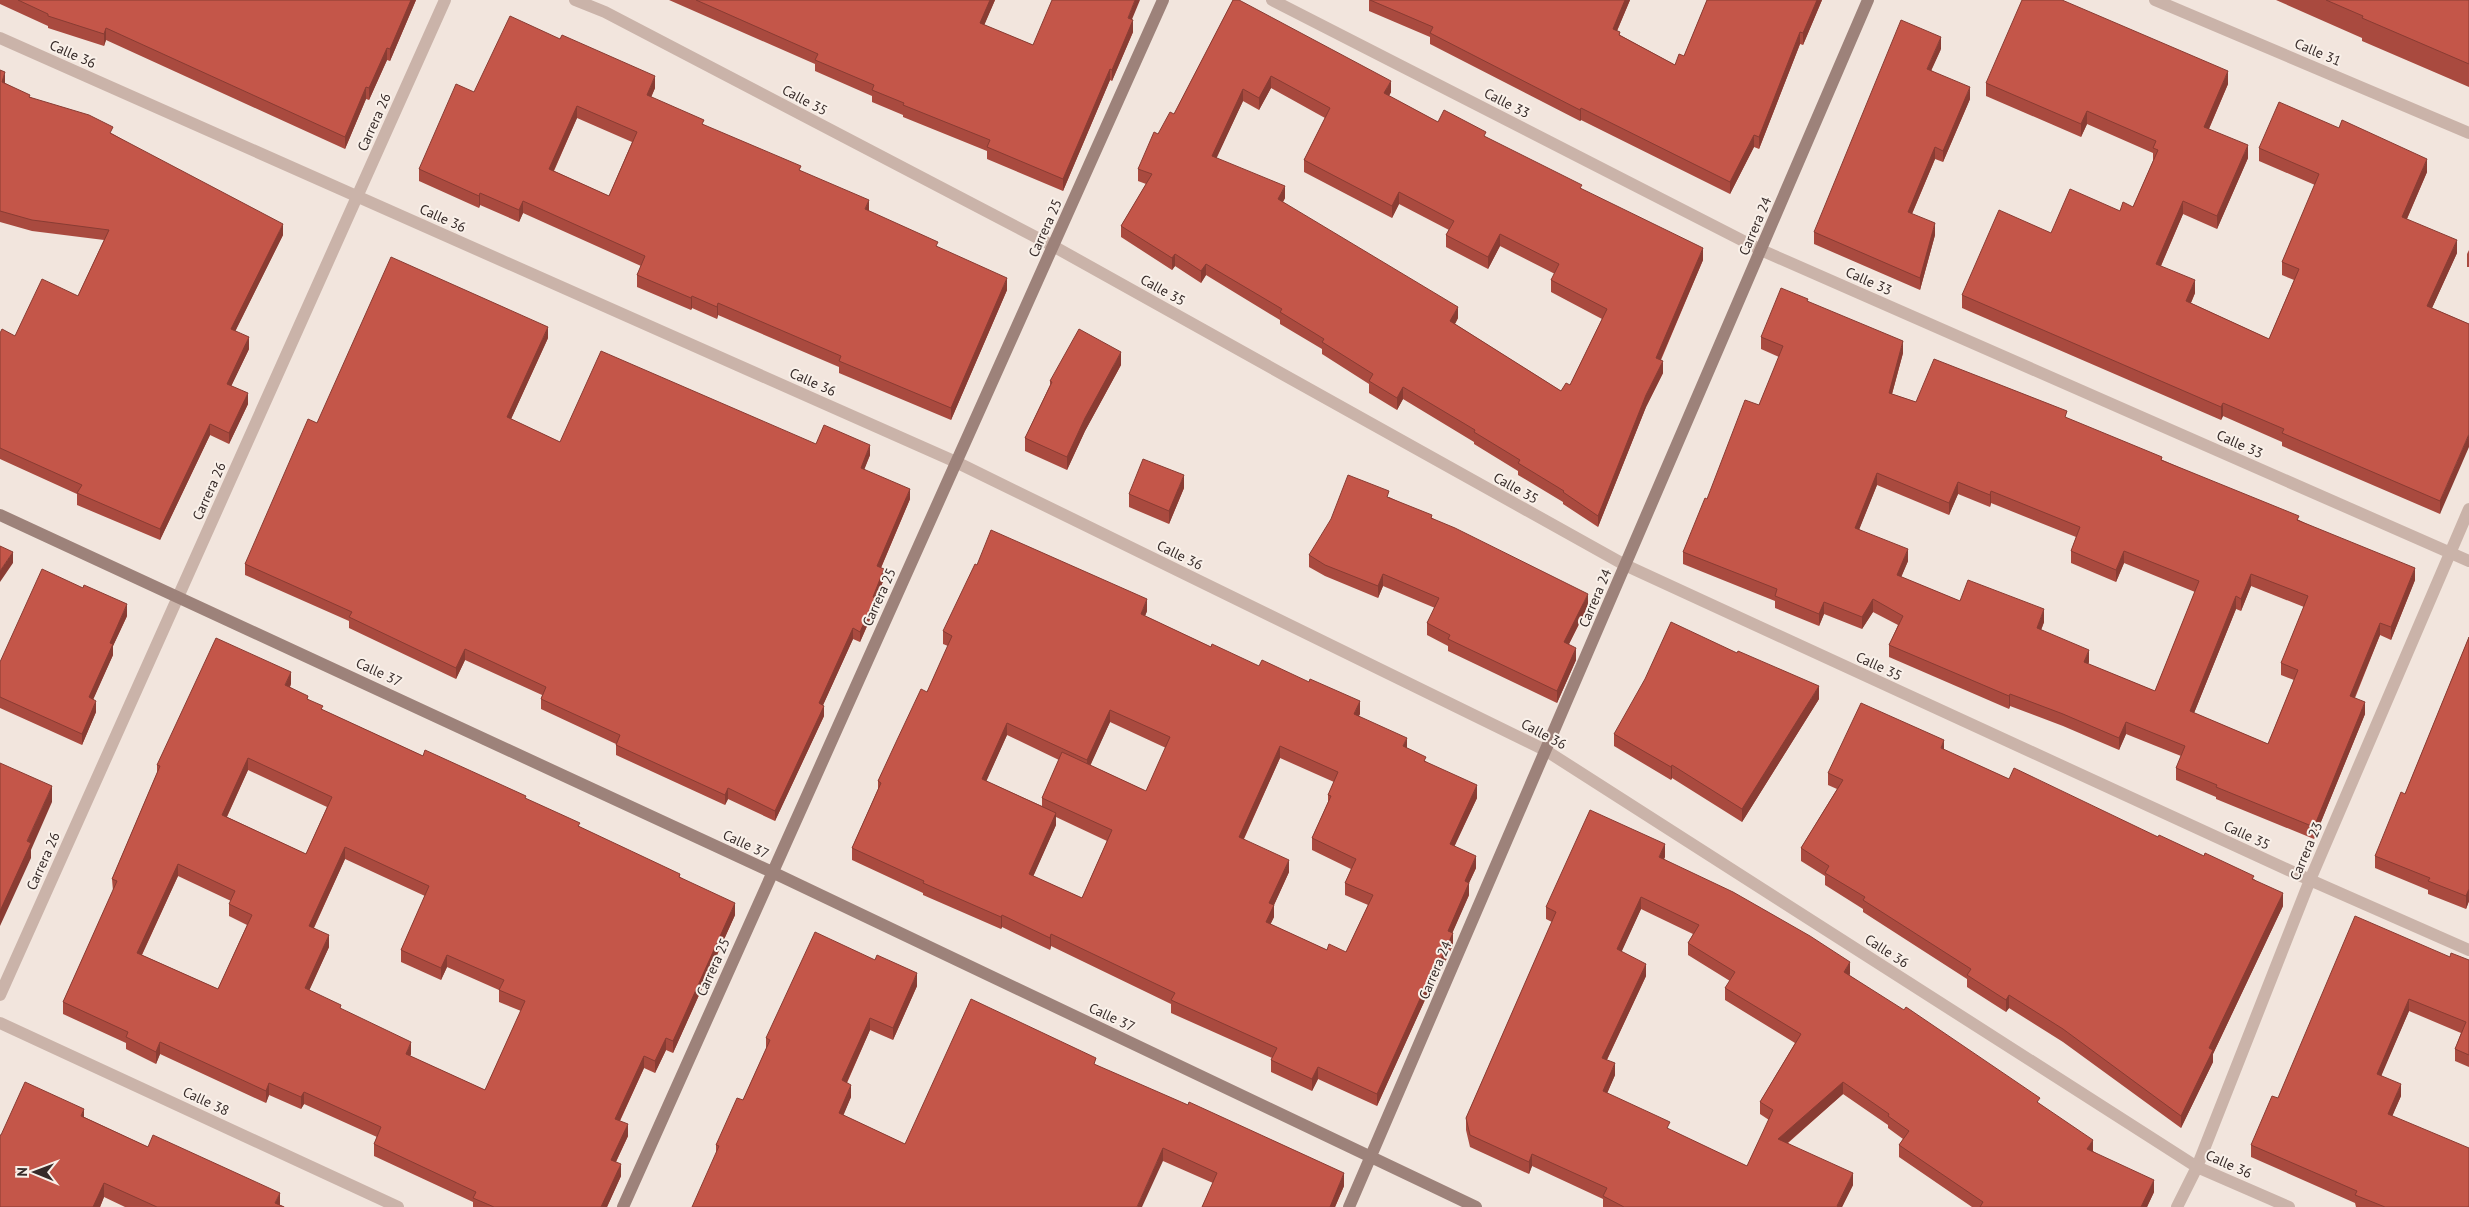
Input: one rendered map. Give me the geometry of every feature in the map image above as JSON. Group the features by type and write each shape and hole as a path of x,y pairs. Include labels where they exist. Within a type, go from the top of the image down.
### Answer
{"street":[{"name":"Carrera 26","path":"0,995 445,0"},
{"name":"Calle 35","path":"575,0 607,6 1053,246 1625,566 2310,880 2469,950"},
{"name":"Carrera 25","path":"623,1207 1163,0"},
{"name":"Calle 33","path":"1272,0 1760,250 2469,561"},
{"name":"Carrera 24","path":"1349,1207 1868,0"},
{"name":"Calle 31","path":"2155,0 2469,133"},
{"name":"Calle 36","path":"0,38 956,462 1545,750 2198,1167 2289,1207"},
{"name":"Carrera 23","path":"2177,1207 2198,1167 2310,880 2469,509"},
{"name":"Calle 37","path":"0,515 772,872 1476,1207"},
{"name":"Calle 38","path":"0,1023 398,1207"}],"building":[{"path":"18,0 411,0 390,49 387,48 369,88 366,87 345,137 106,28 104,34 48,16 48,14"},
{"path":"696,0 990,0 980,23 1033,45 1052,0 1135,0 1128,18 1133,20 1063,179 987,147 990,140 903,105 904,103 872,90 874,85 815,60 818,54"},
{"path":"1233,0 1239,0 1391,81 1384,93 1438,122 1444,110 1486,132 1484,136 1582,185 1580,188 1703,248 1656,358 1663,361 1646,395 1598,516 1564,491 1518,463 1520,460 1474,432 1475,430 1403,387 1397,398 1369,381 1373,374 1322,342 1324,339 1280,312 1282,309 1206,264 1201,271 1175,254 1172,258 1121,226 1152,174 1138,169 1154,132 1158,134 1170,112 1174,114","holes":["1271,76 1330,108 1304,160 1392,206 1399,192 1454,221 1446,235 1488,257 1500,234 1559,264 1551,280 1607,309 1570,385 1566,383 1561,391 1450,321 1458,307 1278,199 1285,186 1212,156 1243,89 1259,98"]},
{"path":"1370,0 1625,0 1613,29 1620,32 1619,35 1675,65 1679,54 1684,56 1707,0 1817,0 1803,33 1800,32 1759,137 1754,135 1730,182 1581,108 1580,110 1430,33 1433,27"},
{"path":"2022,0 2062,0 2228,71 2204,127 2248,145 2217,216 2183,201 2156,264 2195,280 2186,301 2269,339 2299,269 2282,262 2319,174 2259,148 2279,102 2339,128 2342,120 2427,159 2402,217 2457,240 2427,306 2469,324 2469,434 2440,501 2282,433 2284,429 2223,403 2221,407 1962,295 1999,210 2051,233 2070,189 2120,211 2123,202 2133,207 2158,150 2153,148 2156,141 2087,111 2081,124 1986,83"},
{"path":"2326,0 2469,0 2469,64 2362,18 2363,16"},
{"path":"510,16 560,39 562,35 655,76 647,95 704,120 702,124 801,166 799,170 869,200 865,209 938,242 936,246 1007,278 951,408 839,361 841,356 718,303 717,307 637,275 645,256 523,201 519,210 480,193 479,196 419,169 456,84 474,92","holes":["577,106 637,132 609,196 549,169"]},
{"path":"1901,20 1941,37 1927,69 1970,87 1943,151 1935,147 1908,212 1935,223 1920,278 1814,232"},
{"path":"0,70 5,72 2,82 30,95 29,97 89,115 113,127 110,133 283,224 231,329 249,337 227,384 248,393 229,433 210,424 160,529 77,493 82,485 0,448 0,333 2,329 15,336 42,279 78,296 109,230 32,220 0,211"},
{"path":"391,257 548,327 507,417 560,442 601,351 816,444 824,425 870,445 861,468 910,489 877,566 884,569 873,597 875,598 860,632 853,628 819,703 824,706 775,811 728,788 725,795 616,745 620,735 541,699 546,687 465,649 456,668 349,617 352,612 245,564 308,419 317,423"},
{"path":"1781,288 1808,299 1807,301 1903,341 1889,393 1916,402 1934,359 2067,411 2065,417 2162,457 2161,460 2299,516 2297,520 2415,568 2391,627 2380,623 2350,696 2365,702 2314,827 2216,787 2217,785 2176,768 2185,746 2126,722 2119,738 2063,714 2010,694 2009,696 1889,645 1903,616 1873,599 1862,617 1824,602 1819,614 1775,596 1777,589 1683,552 1705,498 1707,499 1745,400 1759,405 1783,346 1761,337","holes":["1877,473 1949,503 1958,482 1990,495 1991,491 2080,527 2071,551 2116,570 2124,551 2199,581 2155,691 2084,662 2089,650 2037,628 2044,609 1968,580 1960,601 1897,575 1908,549 1855,528","2251,574 2308,596 2281,663 2298,670 2268,744 2190,711 2236,596 2241,599"]},
{"path":"1079,329 1121,352 1085,418 1067,457 1025,438 1052,382 1050,381"},
{"path":"1143,459 1184,475 1169,511 1129,494"},
{"path":"1348,475 1389,491 1387,497 1432,515 1431,518 1588,594 1564,642 1576,648 1557,691 1448,639 1450,635 1427,623 1439,598 1383,574 1378,586 1325,565 1309,555 1331,519"},
{"path":"991,530 1147,599 1141,614 1211,647 1212,644 1259,666 1262,660 1309,682 1310,679 1360,701 1354,714 1407,738 1403,746 1426,757 1424,761 1477,785 1450,844 1476,856 1465,881 1469,883 1448,931 1453,933 1431,980 1429,979 1377,1094 1318,1067 1312,1079 1271,1060 1277,1048 1171,1000 1175,993 1051,934 1050,938 1002,915 1001,917 923,883 924,881 852,848 881,783 878,781 921,689 927,692 952,636 943,631 975,564 977,565","holes":["1110,710 1170,737 1146,791 1062,752 1042,798 1112,830 1082,898 1029,874 1056,813 982,779 1007,723 1087,760","1280,746 1338,772 1328,795 1331,796 1312,838 1356,859 1345,883 1373,895 1346,952 1329,944 1327,950 1266,922 1274,905 1269,903 1289,860 1239,837"]},
{"path":"0,546 13,552 0,571"},
{"path":"42,569 83,588 84,585 127,604 110,643 113,644 89,697 96,701 82,734 0,697 0,662"},
{"path":"1671,622 1737,653 1738,651 1819,686 1742,809 1672,765 1671,767 1614,734 1645,679"},
{"path":"2469,637 2469,889 2466,896 2428,881 2430,878 2375,856 2401,792 2405,794"},
{"path":"216,638 291,672 285,685 308,696 307,699 323,706 321,709 423,756 425,750 526,796 525,798 580,823 578,826 680,874 679,877 735,903 673,1041 666,1038 655,1061 644,1056 615,1119 628,1124 611,1160 621,1164 601,1207 494,1207 473,1198 476,1192 374,1144 381,1127 304,1092 301,1097 269,1083 266,1091 160,1042 156,1052 126,1037 128,1032 63,1002 117,881 112,879 160,766 157,765","holes":["248,758 332,797 306,854 222,815","345,847 429,886 401,950 441,968 447,955 504,980 499,990 525,1001 485,1090 406,1054 411,1042 340,1008 341,1005 305,988 329,935 309,926","178,864 235,891 229,904 252,915 218,989 137,953"]},
{"path":"1861,703 1944,740 1941,748 2009,779 2014,768 2158,837 2159,835 2204,856 2205,853 2254,876 2252,879 2283,893 2209,1048 2213,1050 2181,1116 2063,1029 2009,995 2006,1000 1967,975 1971,969 1863,900 1865,897 1825,873 1829,866 1801,848 1843,780 1828,773"},
{"path":"0,763 52,786 27,841 31,843 0,911"},
{"path":"1590,810 1665,844 1659,857 1733,892 1810,936 1850,962 1844,972 1904,1010 1906,1007 2040,1098 2037,1102 2093,1140 2087,1149 2154,1180 2141,1207 1980,1207 1983,1202 1899,1145 1909,1131 1888,1116 1889,1114 1843,1082 1778,1139 1853,1173 1838,1207 1624,1207 1603,1196 1607,1188 1532,1154 1529,1162 1470,1135 1466,1118 1556,912 1546,907","holes":["1641,897 1699,925 1688,943 1735,972 1725,988 1801,1034 1760,1102 1773,1110 1747,1166 1667,1128 1670,1122 1603,1091 1615,1063 1602,1058 1646,964 1617,949"]},
{"path":"2355,916 2450,957 2451,953 2469,960 2469,1055 2455,1049 2466,1022 2409,999 2377,1074 2401,1084 2388,1114 2469,1148 2469,1207 2385,1207 2355,1195 2357,1191 2251,1145 2272,1096 2278,1098"},
{"path":"815,932 875,960 877,955 917,973 893,1028 870,1018 842,1080 851,1085 839,1113 905,1144 971,999 1096,1058 1094,1064 1188,1105 1189,1102 1344,1173 1330,1207 1202,1207 1217,1173 1163,1148 1137,1207 692,1207 719,1146 716,1145 737,1098 743,1100 770,1040 766,1038"},
{"path":"25,1082 84,1109 81,1116 148,1147 153,1135 280,1193 275,1203 284,1207 157,1207 104,1183 93,1207 0,1207 0,1135"}]}
